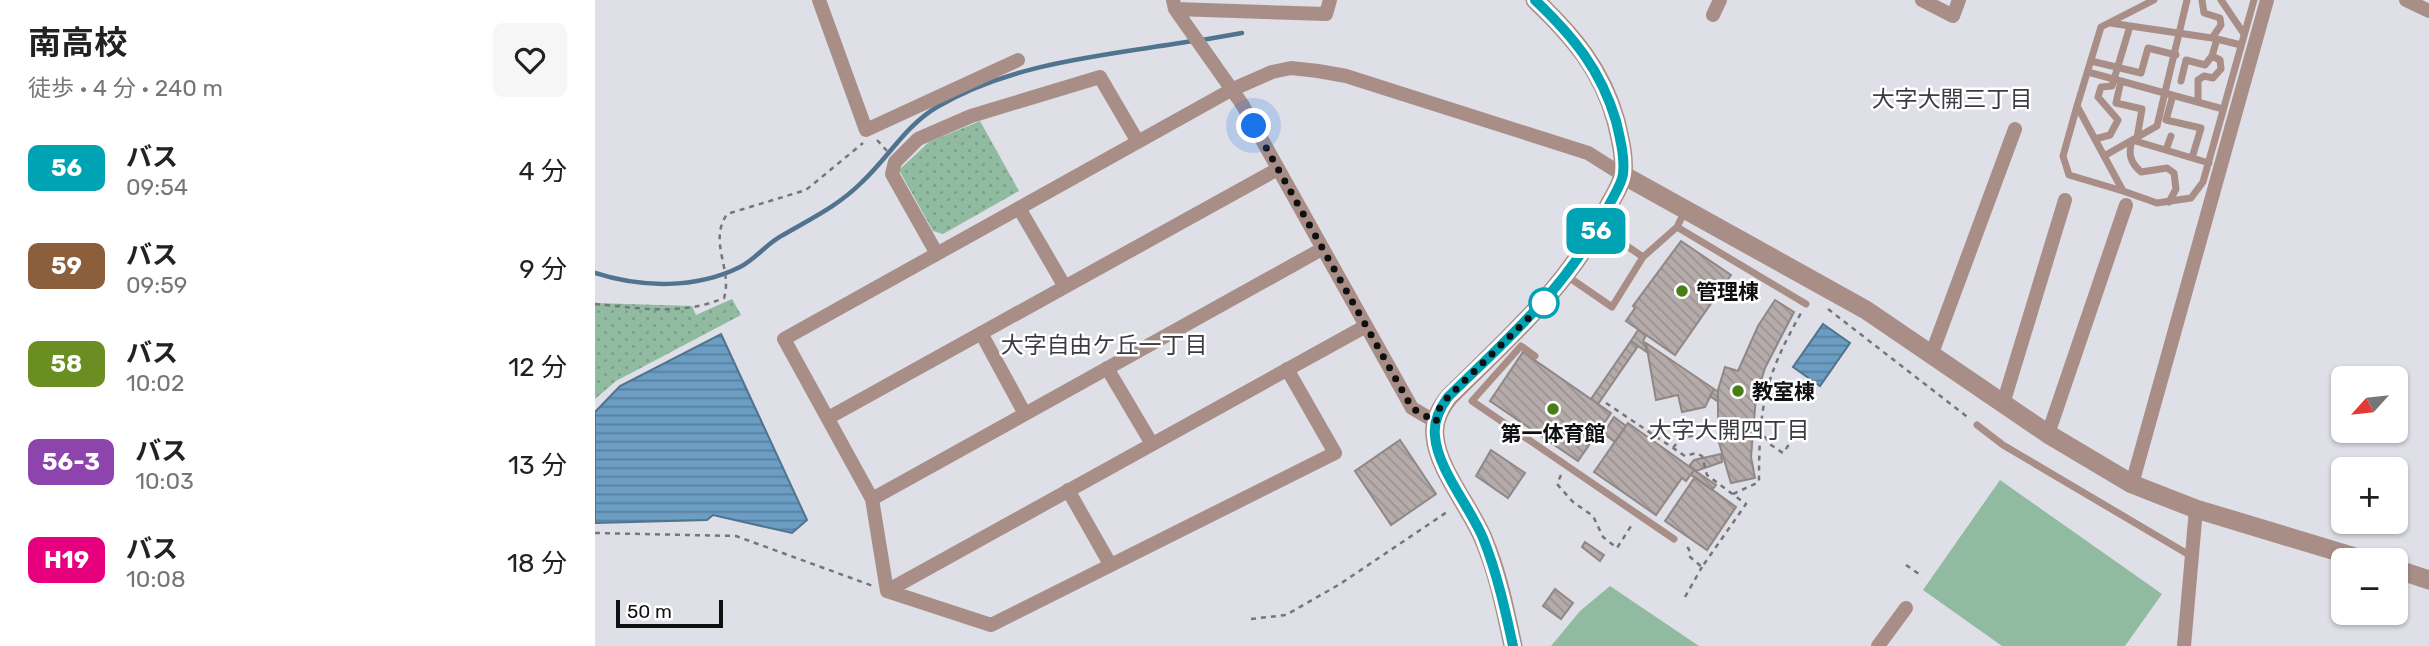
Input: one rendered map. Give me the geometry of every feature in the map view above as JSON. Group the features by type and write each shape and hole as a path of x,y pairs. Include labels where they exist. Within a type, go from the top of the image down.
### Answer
{"street":[{"path":"819,0 866,130 1018,60"},
{"path":"1174,4 1326,14 1330,0"},
{"path":"1513,646 1499,580 1465,500 1437,449 1436,422 1439,409 1448,397 1491,366 1566,276 1598,227 1623,175 1621,142 1608,93 1590,59 1568,31 1535,0"},
{"path":"1713,15 1720,0"},
{"path":"1922,0 1953,16 1959,0"},
{"path":"2133,484 2267,0"},
{"path":"2406,0 2429,11"},
{"path":"1174,4 1231,90 1412,408 1436,422"},
{"path":"887,591 872,499 784,339 1231,90 1255,78 1291,68 1346,76 1588,153 1681,218 1776,260 1866,310 2048,434 2133,484 2196,509 2331,550"},
{"path":"937,254 892,174 895,162 918,139 971,117 1100,78 1137,142"},
{"path":"1932,353 2015,129"},
{"path":"828,418 1276,170"},
{"path":"2048,434 2125,198"},
{"path":"2003,404 2065,200"},
{"path":"1019,208 1065,287"},
{"path":"872,499 1322,249"},
{"path":"887,591 1366,326"},
{"path":"981,334 1025,414"},
{"path":"1107,368 1152,444"},
{"path":"887,591 991,625 1335,453 1287,369"},
{"path":"1069,490 1110,565"},
{"path":"2183,646 2196,509"},
{"path":"2408,573 2429,580"},
{"path":"1878,646 1906,608"}],"lane":[{"path":"2154,0 2101,27 2063,156 2069,175 2125,198 2157,203 2191,198 2203,182 2253,0"},
{"path":"2187,0 2166,120 2201,128 2192,158"},
{"path":"2181,81 2186,61 2204,65 2212,56 2214,39 2221,25 2221,18 2204,13 2201,0"},
{"path":"2221,0 2244,34"},
{"path":"2110,23 2241,45"},
{"path":"2130,26 2117,68 2116,103 2142,109 2135,139 2129,151 2133,164 2141,172 2167,168 2174,173 2176,189 2169,202"},
{"path":"2091,61 2141,73 2147,48 2176,55"},
{"path":"2198,102 2198,80 2204,76 2213,78 2221,69 2220,60 2212,56"},
{"path":"2088,72 2224,109"},
{"path":"2095,139 2110,135 2118,120 2098,97 2101,87 2112,86 2117,80"},
{"path":"2104,156 2157,126 2169,94"},
{"path":"2077,106 2125,198"},
{"path":"2166,150 2171,136"},
{"path":"2135,139 2209,163"},
{"path":"1566,276 1612,307 1643,257 1681,218 1765,280 1806,304"},
{"path":"1598,227 1643,257"},
{"path":"1765,280 1776,260"},
{"path":"1535,356 1521,346 1491,366 1472,401 1674,539"},
{"path":"1977,425 2003,445 2192,557"}],"path":[{"path":"595,304 669,311 706,305 724,298 728,287 718,243 722,221 727,214 806,190 864,143 866,130"},
{"path":"1733,494 1759,481 1759,428 1775,359 1806,304"},
{"path":"1822,305 1977,425"},
{"path":"1607,402 1685,456 1696,453 1702,456 1707,475 1746,504 1702,567 1685,597"},
{"path":"1759,428 1771,445 1783,453 1804,423"},
{"path":"1673,449 1679,439 1695,435 1717,437"},
{"path":"1557,481 1573,502 1593,516 1603,537 1617,548 1639,515"},
{"path":"1251,619 1286,615 1340,584 1465,500"},
{"path":"595,533 736,536 887,591"},
{"path":"1674,539 1689,549 1689,556 1702,567"},
{"path":"1906,565 1919,574"}],"green space":[{"path":"980,121 1019,191 943,234 933,231 899,170 929,142"},
{"path":"732,299 741,315 616,381 595,399 595,303 692,306 696,315"},
{"path":"2000,480 2162,594 2125,646 2002,646 1923,590"},
{"path":"1610,586 1699,646 1551,646 1580,611"}],"water":[{"path":"1823,324 1850,343 1820,386 1793,367"},
{"path":"721,334 807,520 792,533 713,515 707,520 595,523 595,412 620,386"}],"building":[{"name":"管理棟","path":"1681,241 1731,275 1675,355 1626,321 1635,308 1633,306"},
{"name":"教室棟","path":"1775,300 1794,312 1765,368 1756,397 1751,457 1755,478 1731,483 1718,439 1718,390 1725,367 1738,371 1758,326"},
{"path":"1638,330 1646,335 1643,341 1648,353 1631,341"},
{"path":"1631,341 1638,346 1598,404 1591,399"},
{"path":"1646,343 1714,389 1705,407 1682,412 1678,395 1656,400"},
{"name":"第一体育館","path":"1523,352 1611,413 1578,461 1490,401"},
{"path":"1714,389 1718,392 1717,401 1710,396"},
{"path":"1614,417 1626,426 1615,442 1599,430 1603,424 1607,428"},
{"path":"1628,423 1694,470 1686,481 1682,478 1656,515 1594,472"},
{"path":"1400,440 1436,494 1391,525 1355,471"},
{"path":"1491,450 1525,473 1508,498 1476,476"},
{"path":"1721,454 1722,462 1696,471 1689,466 1694,460"},
{"path":"1694,470 1716,485 1712,490 1691,475"},
{"path":"1695,477 1736,507 1707,550 1665,521"},
{"path":"1585,542 1604,555 1600,561 1582,547"},
{"path":"1555,589 1573,603 1561,619 1543,606"}],"waterway":[{"path":"1202,40 1242,33"},
{"path":"595,273 631,281 668,284 687,283 723,274 746,264 777,238 844,198 871,173 915,123 937,107 966,92 997,80 1061,62 1193,41"}],"bus line":[{"name":"56","path":"1513,646 1499,580 1465,500 1437,449 1434,435 1439,409 1545,302 1569,272 1598,227 1623,175 1621,142 1608,93 1590,59 1568,31 1535,0"}],"place":[{"name":"管理棟","path":"1682,291"},
{"name":"教室棟","path":"1738,391"},
{"name":"第一体育館","path":"1553,409"}],"district":[{"name":"大字大開三丁目","path":"1952,99"},
{"name":"大字自由ケ丘一丁目","path":"1104,345"},
{"name":"大字大開四丁目","path":"1729,430"}],"route":[{"path":"1254,126 1276,170 1412,408 1436,422 1439,409 1448,397 1544,303"}]}
